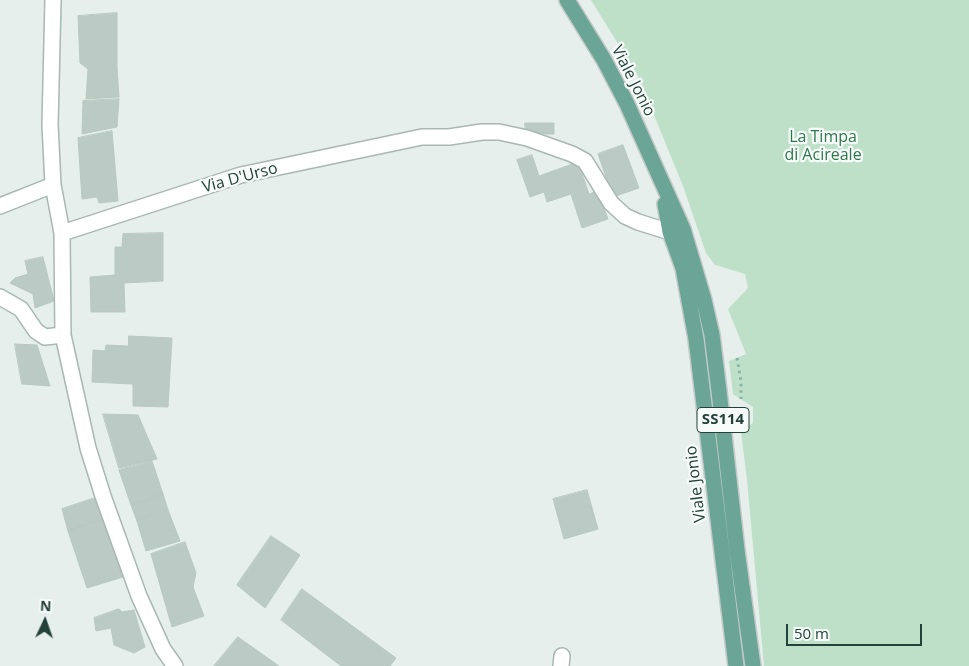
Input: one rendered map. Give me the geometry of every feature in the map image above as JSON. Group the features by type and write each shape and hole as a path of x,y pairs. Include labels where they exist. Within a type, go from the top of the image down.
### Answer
{"main road":[{"name":"Viale Jonio","path":"567,0 604,60 627,104 683,229 704,300 719,391 753,666"},
{"name":"Viale Jonio","path":"661,181 670,232 683,268 696,338 736,666"},
{"name":"Viale Jonio","path":"738,550 739,624 745,666"}],"street":[{"path":"53,0 50,125 53,185 62,233 63,335 88,448 103,496 139,596 163,649 175,666"},
{"name":"Via D'Urso","path":"62,233 241,175 422,137 449,137 482,132 499,132 527,138 572,154 585,161 611,203 625,216 670,232"},
{"path":"0,206 53,185"},
{"path":"0,297 21,309 36,332 45,337 63,335"}],"path":[{"path":"737,358 741,380 741,399"}],"green space":[{"name":"La Timpa di Acireale","path":"591,0 969,0 969,666 764,666 741,431 753,423 753,407 733,394 729,361 746,354 728,309 748,288 745,274 715,265 706,253 683,186 638,76"}],"building":[{"path":"117,13 119,97 86,99 88,69 80,63 78,16"},
{"path":"119,99 117,127 82,134 83,101"},
{"path":"525,123 554,123 554,134 526,134"},
{"path":"112,131 118,201 99,203 97,197 82,199 78,138"},
{"path":"623,145 639,188 613,197 598,154"},
{"path":"532,155 539,176 578,162 589,194 598,191 608,219 582,228 571,194 547,202 544,192 530,197 517,160"},
{"path":"163,233 163,281 124,283 125,312 91,312 90,277 115,275 115,247 122,247 123,234"},
{"path":"43,257 54,301 35,308 33,294 10,283 15,278 28,274 25,261"},
{"path":"129,336 172,338 168,407 133,406 133,384 92,382 93,350 105,351 106,345 128,346"},
{"path":"15,344 37,345 50,386 22,384"},
{"path":"103,414 138,415 157,459 119,468"},
{"path":"152,461 163,494 131,505 119,470"},
{"path":"587,490 598,529 564,539 553,499"},
{"path":"163,494 168,510 137,521 131,505"},
{"path":"95,498 102,519 68,531 62,509"},
{"path":"168,510 180,541 146,551 137,521"},
{"path":"102,519 123,577 87,588 68,531"},
{"path":"271,536 300,555 265,608 237,585"},
{"path":"185,542 196,573 193,587 204,616 172,627 151,554"},
{"path":"302,589 396,658 390,666 341,666 281,620"},
{"path":"119,609 122,612 134,610 145,647 134,653 114,645 111,628 96,631 94,618"},
{"path":"238,637 279,666 214,666"}]}
